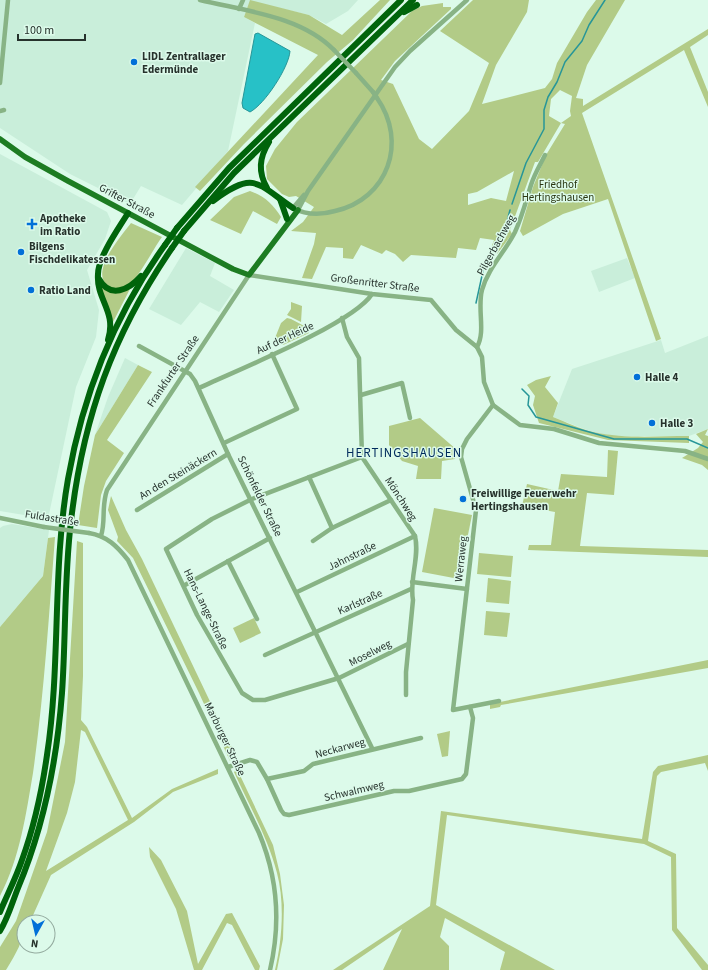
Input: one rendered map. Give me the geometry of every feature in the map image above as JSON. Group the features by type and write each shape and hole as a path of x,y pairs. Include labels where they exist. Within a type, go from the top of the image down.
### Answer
{"highway":[{"path":"373,28 396,0"},
{"path":"98,276 103,285 108,289 122,291 132,285 150,266 177,228 229,168 401,0"},
{"path":"0,931 31,858 46,806 55,753 62,694 71,521 85,435 98,393 120,338 152,278 184,231 202,209 234,173 276,132 396,17 415,2"},
{"path":"268,189 262,177 260,164 267,146 276,132"},
{"path":"202,209 234,187 244,182 255,183 268,189 296,209"},
{"path":"280,199 286,222"},
{"path":"0,912 22,861 37,808 47,754 53,695 61,551 68,480 87,401 102,359 111,325 109,314 100,291 98,276 100,264 128,213"},
{"path":"102,359 128,304 150,266"}],"main road":[{"name":"Grifter Straße","path":"0,139 26,157 128,213 233,269 249,275"},
{"name":"Frankfurter Straße","path":"249,275 296,209"}],"street":[{"path":"0,83 8,0"},
{"path":"200,0 298,25 317,35 334,50 373,92 378,98 389,120 392,139 390,160 378,184 364,198 342,210 320,214 296,209 308,191 395,67 410,51 467,0"},
{"path":"239,10 243,0"},
{"name":"Pilgerbachweg","path":"477,347 482,339 480,306 482,290 500,254 512,237 518,225 531,184 545,155"},
{"name":"Großenritter Straße","path":"249,275 372,294 431,300 456,330 477,347"},
{"name":"Frankfurter Straße","path":"101,536 103,526 103,502 107,490 249,275"},
{"name":"Auf der Heide","path":"198,388 272,354 342,318 363,304 372,294"},
{"path":"252,499 362,457 359,358 347,337 342,318"},
{"path":"138,346 186,371"},
{"path":"477,347 482,357 484,382 493,405 520,425 554,429 599,443 685,451 708,459"},
{"path":"224,443 297,409 272,354"},
{"name":"Schönfelder Straße","path":"186,371 190,374 198,388 228,454 252,499 340,678 372,748"},
{"path":"361,395 402,383 410,418"},
{"name":"Werraweg","path":"493,405 462,448 461,457 476,510 453,710 499,701"},
{"name":"An den Steinäckern","path":"137,510 228,454"},
{"name":"Mönchweg","path":"362,457 415,536 417,544 411,590 413,600 408,644 406,695"},
{"path":"309,477 332,528"},
{"name":"Hans-Lange-Straße","path":"252,499 212,519 166,549 185,585 197,615 242,693 246,697 254,700 265,700 340,678"},
{"path":"313,541 332,528 391,500"},
{"name":"Fuldastraße","path":"0,518 101,536"},
{"name":"Marburger Straße","path":"101,536 114,544 128,560 259,833 271,867 276,890 277,920 275,950 270,970"},
{"name":"Jahnstraße","path":"297,592 415,536"},
{"path":"185,585 270,538"},
{"path":"228,561 257,619"},
{"path":"412,582 467,589"},
{"name":"Karlstraße","path":"316,631 411,590"},
{"path":"265,655 316,631"},
{"name":"Moselweg","path":"340,678 408,644"},
{"name":"Schwalmweg","path":"267,779 281,810 284,814 289,815 394,791 409,791 465,776 473,718 470,707"},
{"name":"Neckarweg","path":"267,779 304,771 313,764 372,748 421,738"},
{"path":"228,766 250,760 257,762 267,779"}],"shaded area":[{"path":"0,0 358,0 348,11 326,24 309,15 250,1 244,17 255,23 228,151 182,205 141,186 130,204 70,174 0,128"},
{"path":"0,154 107,212 111,221 105,239 87,270 99,310 96,337 76,387 48,519 0,511"},
{"path":"186,248 215,263 210,276 234,290 219,312 200,302 181,325 149,309"},
{"path":"627,258 635,278 599,292 591,271"},
{"path":"708,336 708,429 689,436 615,436 592,432 553,417 572,369 661,340 665,353"},
{"path":"125,358 138,365 95,435 108,397"},
{"path":"12,524 49,530 43,576 0,627 0,528"}],"green space":[{"path":"250,0 309,15 342,35 380,0 390,0 353,40 327,62 244,144 200,191 195,187 318,55 244,17"},
{"name":"Friedhof Hertingshausen","path":"473,0 529,0 527,12 496,65 482,104 545,88 552,79 557,63 587,12 596,0 625,0 587,65 576,98 583,99 583,106 708,29 708,35 690,47 708,92 708,107 684,50 582,113 661,339 656,341 608,199 563,214 523,236 520,231 533,187 546,155 565,124 561,123 538,162 535,162 510,230 512,234 497,254 490,251 494,240 480,238 476,250 458,248 456,258 411,255 403,262 395,254 386,250 382,254 361,245 353,259 343,258 343,248 326,247 312,279 302,278 314,244 316,233 291,231 303,222 314,207 296,196 289,197 282,194 267,179 266,166 275,149 297,122 412,11 422,6 443,3 443,7 451,7 451,9 395,61 381,80 393,84 419,139 432,149 469,111 489,63 440,31","holes":["560,90 572,96 570,111 571,116 561,123 549,116 551,99","514,171 506,201 491,198 468,205 468,194 477,192"]},
{"path":"250,191 264,198 275,208 281,217 277,224 253,211 241,234 210,220 234,197"},
{"path":"131,223 162,237 131,283 122,289 112,288 103,280 102,272 109,254"},
{"path":"99,284 117,293 130,289 113,322"},
{"path":"291,302 302,306 301,322 287,315 291,309"},
{"path":"287,318 308,328 309,333 283,345 281,342 278,343 275,338 281,323"},
{"path":"138,365 152,372 107,440 124,453 106,481 101,495 97,528 78,525 84,486 95,435"},
{"path":"551,376 545,387 558,403 553,417 593,432 617,436 689,436 689,443 608,440 539,423 533,405 535,396 527,385 536,380"},
{"path":"420,418 457,450 455,459 442,461 441,479 416,479 418,466 402,461 389,445 389,426"},
{"path":"708,429 705,435 708,436 708,470 702,465 682,458 698,448 703,442 696,434"},
{"path":"608,450 618,451 614,495 587,493 580,546 708,550 708,557 528,550 529,545 551,545 555,512 522,506 527,484 558,491 561,474 607,477"},
{"path":"111,496 126,530 142,559 237,758 230,761 199,693 133,558 117,541 118,537 108,510"},
{"path":"434,508 472,515 459,579 422,572"},
{"path":"55,537 43,685 33,773 25,820 13,867 0,896 0,627 43,576 48,538"},
{"path":"77,541 83,543 83,676 81,720 87,727 132,818 172,789 218,769 218,774 173,792 134,822 51,875 34,914 18,914 47,832 65,742","holes":["81,730 85,732 128,820 46,871 67,813 75,782"]},
{"path":"479,553 513,556 511,577 477,574"},
{"path":"488,578 511,581 509,604 486,602"},
{"path":"486,611 510,613 507,637 484,635"},
{"path":"254,618 261,633 240,643 233,628"},
{"path":"708,660 708,668 501,705 500,707 490,709 490,704"},
{"path":"450,731 448,756 442,757 437,734"},
{"path":"708,755 708,771 705,763 661,772 657,776 648,841 676,854 677,928 708,965 708,970 702,970 672,930 671,857 644,844 447,815 436,905 555,970 500,970 505,952 445,918 440,937 449,946 449,970 383,970 402,929 342,970 333,970 430,906 441,811 642,839 653,772 658,766"},
{"path":"237,769 273,845 280,874 284,905 283,939 277,970 275,970 281,934 282,909 277,873 269,847 234,772"},
{"path":"149,847 161,860 187,911 198,964 226,914 232,913 260,966 259,970 255,970 232,925 227,923 202,970 194,970 176,909 150,857"},
{"path":"16,921 16,953 6,970 0,970 0,947"}],"water":[{"path":"258,33 290,51 289,58 281,75 269,93 256,108 250,112 243,108 242,103 255,34"}],"waterway":[{"path":"512,204 526,163 544,129 544,110 548,97 557,82 565,62 582,41 589,25 605,0"},
{"path":"476,303 483,271 493,247 504,233 510,210"},
{"path":"522,389 529,396 528,405 536,417 614,439 687,439 708,448"}],"place":[{"name":"LIDL Zentrallager Edermünde","path":"134,62"},
{"name":"Apotheke im Ratio","path":"32,224"},
{"name":"Bilgens Fischdelikatessen","path":"21,252"},
{"name":"Ratio Land","path":"31,290"},
{"name":"Halle 4","path":"637,377"},
{"name":"Halle 3","path":"652,423"},
{"name":"Freiwillige Feuerwehr Hertingshausen","path":"463,499"}],"district":[{"name":"HERTINGSHAUSEN","path":"404,453"}]}
